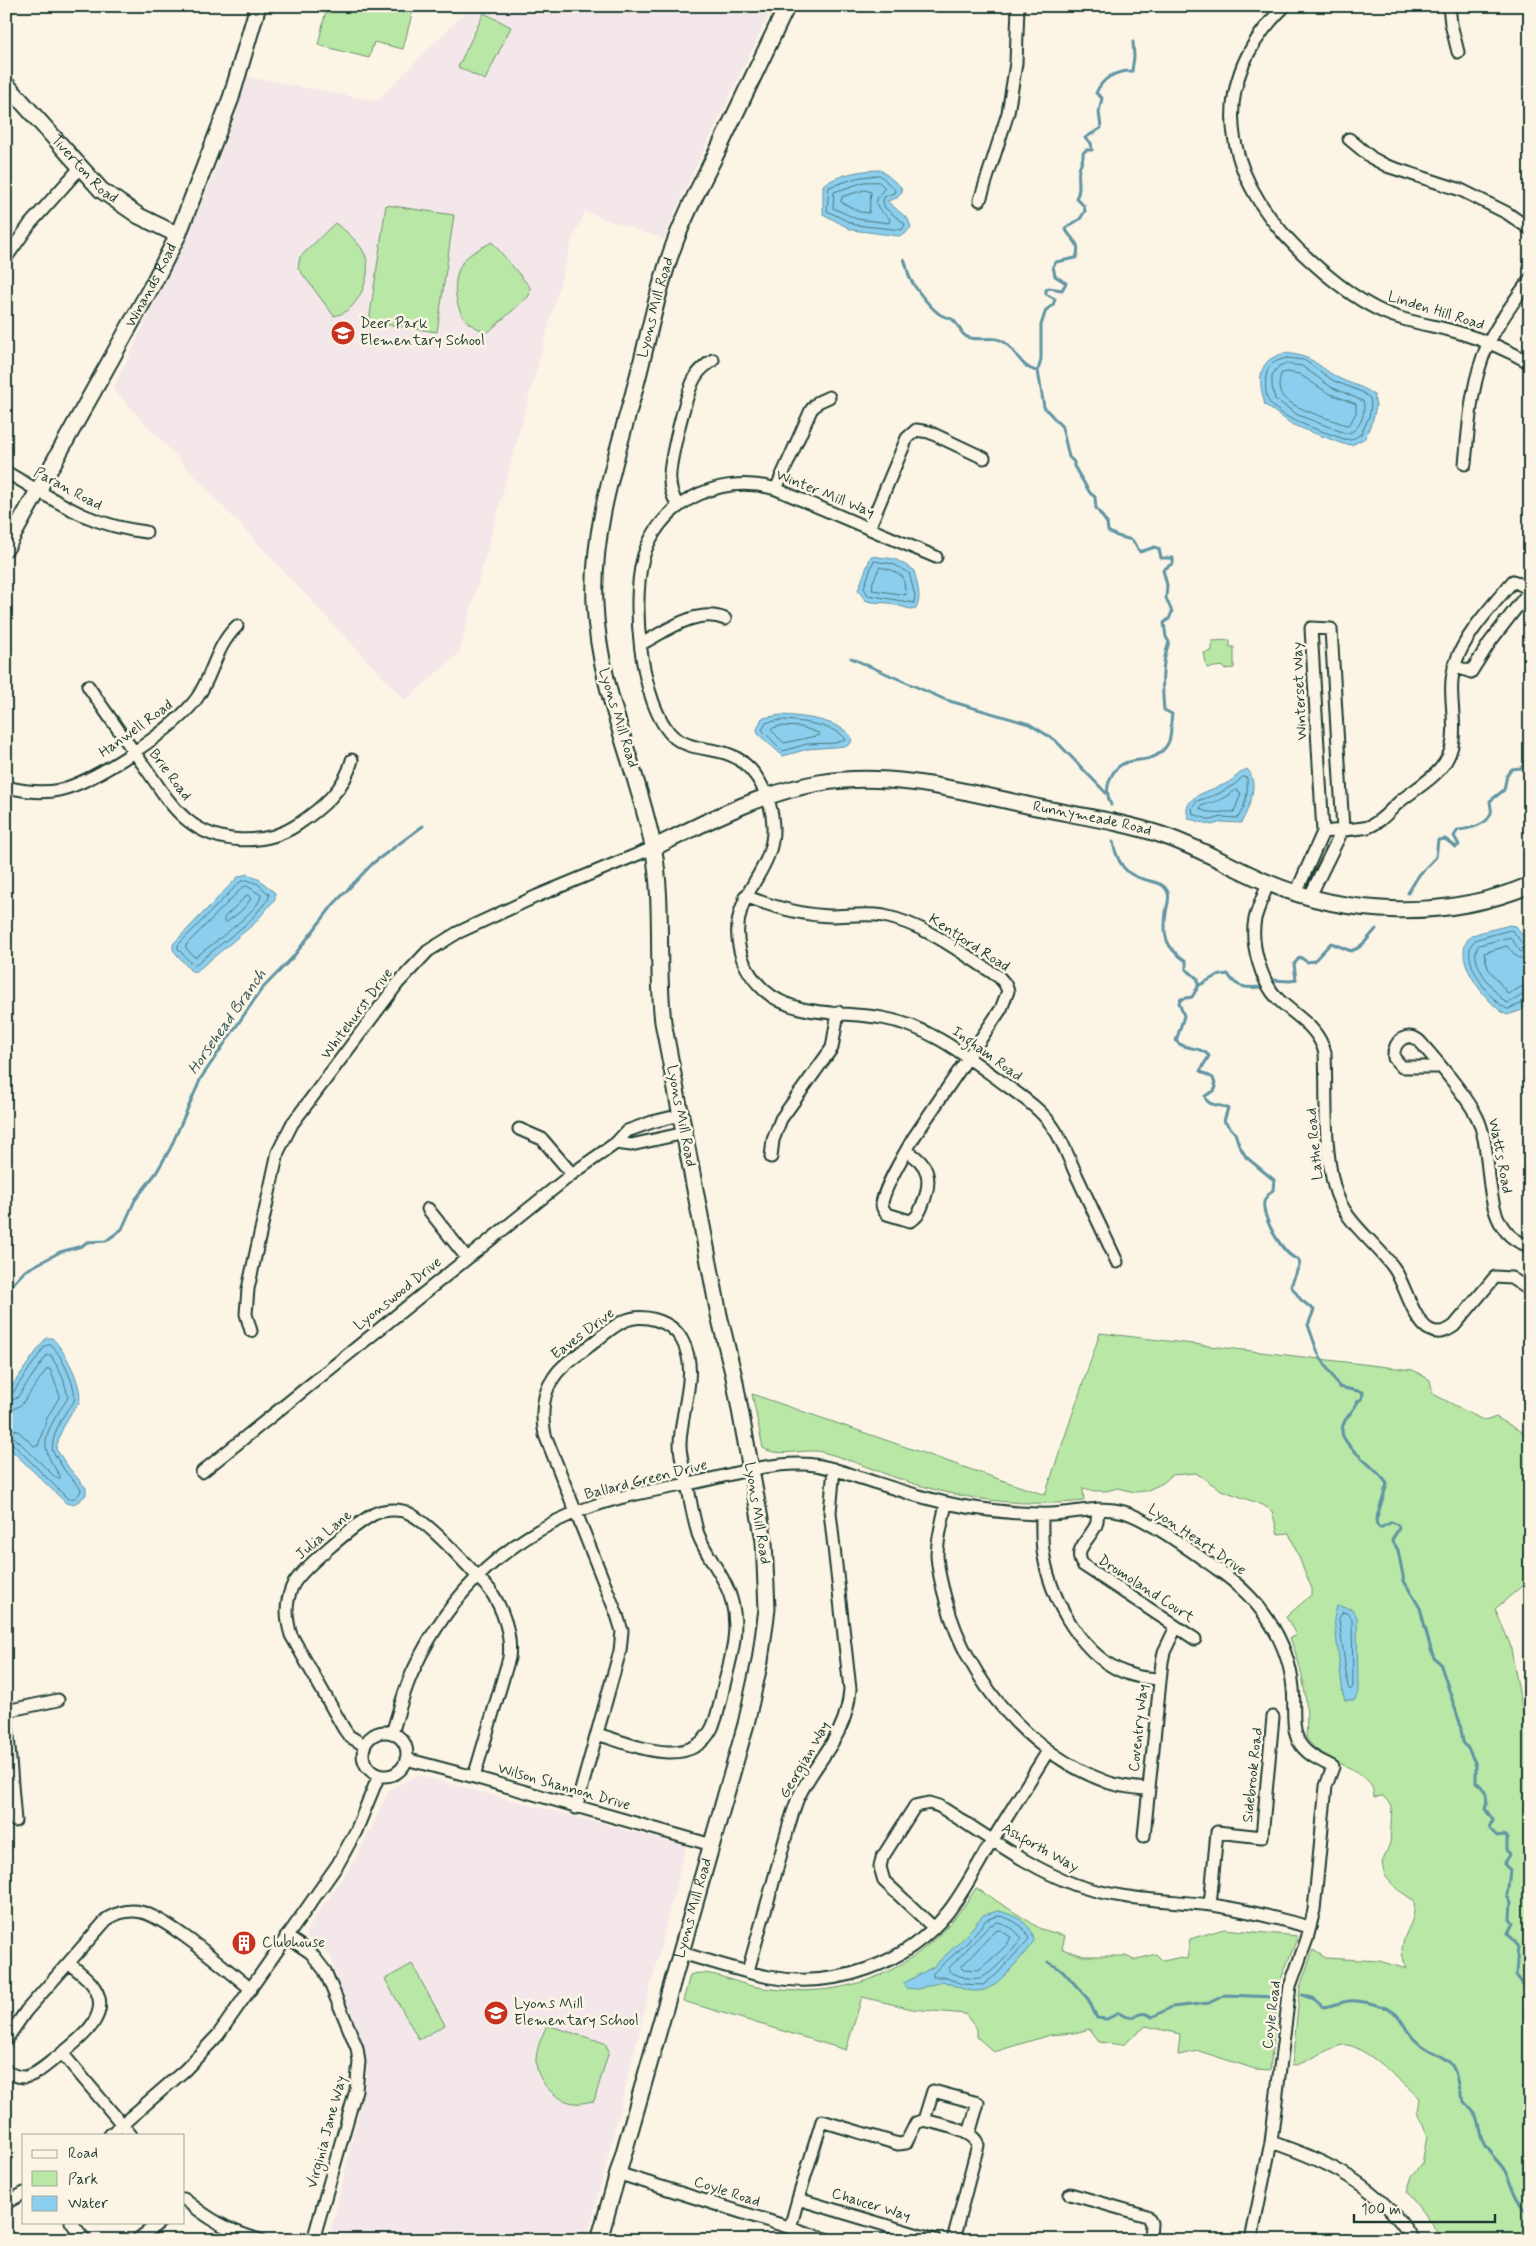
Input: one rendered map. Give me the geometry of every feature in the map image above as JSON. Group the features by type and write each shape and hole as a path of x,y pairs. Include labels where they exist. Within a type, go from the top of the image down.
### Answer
{"main road":[{"name":"Winands Road","path":"6,548 153,284 178,235 231,98 258,6"},
{"name":"Lyons Mill Road","path":"599,2240 750,1707 767,1609 764,1541 681,1115 660,991 658,904 653,848 640,795 611,702 600,657 595,578 600,521 661,286 673,248 698,190 787,6"},
{"name":"Tiverton Road","path":"6,84 80,168 118,203 178,235"},
{"name":"Runnymeade Road","path":"653,848 766,796 820,782 871,779 947,789 1160,834 1208,854 1268,883 1302,895 1380,910 1426,909 1464,904 1530,885"}],"street":[{"path":"980,200 1008,113 1016,63 1018,6"},
{"name":"Linden Hill Road","path":"1285,6 1270,21 1255,41 1243,63 1237,82 1234,101 1235,146 1248,184 1280,230 1302,254 1355,298 1379,311 1404,320 1461,333 1488,343 1530,363"},
{"path":"1449,6 1458,52"},
{"path":"1349,139 1372,158 1387,166 1461,190 1492,205 1530,230"},
{"path":"6,258 30,224 80,168"},
{"path":"1465,464 1472,400 1488,343 1530,279"},
{"path":"678,507 671,492 671,461 691,385 703,367 713,360"},
{"path":"776,489 811,410 818,402 829,397"},
{"path":"869,528 907,438 916,430 929,432 984,458"},
{"name":"Paran Road","path":"6,472 77,514 128,530 146,532"},
{"name":"Winter Mill Way","path":"745,896 762,871 772,844 772,816 766,796 757,777 740,760 723,753 686,744 668,731 658,713 652,697 641,644 637,594 642,560 654,534 678,507 706,491 721,487 750,484 776,489 936,557"},
{"path":"1323,832 1343,828 1366,827 1376,823 1404,798 1430,780 1446,763 1452,748 1454,733 1452,686 1454,666 1474,632 1512,581 1530,590 1490,642 1471,672 1454,666"},
{"path":"641,644 696,617 716,615 725,619"},
{"name":"Hanwell Road","path":"7,791 41,792 58,790 93,778 134,751 186,712 204,688 218,650 226,636 237,626"},
{"name":"Winterset Way","path":"1311,628 1331,629 1343,828 1302,895 1323,832 1311,628"},
{"name":"Brie Road","path":"88,686 173,807 199,829 214,835 246,840 276,836 295,826 312,814 342,785 346,780 352,760"},
{"name":"Whitehurst Drive","path":"250,1331 246,1314 248,1289 278,1152 292,1124 398,983 428,951 457,933 536,896 653,848"},
{"name":"Lathe Road","path":"1268,883 1255,918 1254,928 1261,969 1264,980 1273,993 1305,1021 1322,1042 1329,1161 1334,1187 1347,1217 1393,1267 1403,1283 1416,1313 1429,1330 1438,1333 1446,1332 1454,1326 1495,1277 1511,1278 1530,1290"},
{"name":"Ingham Road","path":"745,896 737,924 737,938 743,959 755,981 767,993 787,1004 809,1009 868,1015 901,1022 938,1037 1040,1111 1053,1127 1117,1262"},
{"name":"Kentford Road","path":"745,896 796,913 833,916 881,916 899,920 937,937 999,977 1005,984 1008,990 1006,999 906,1151 884,1198 882,1205 886,1214 910,1221 920,1211 927,1194 928,1180 921,1161 906,1151"},
{"path":"771,1157 773,1140 781,1119 832,1048 838,1012"},
{"name":"Watts Road","path":"1440,1067 1478,1118 1499,1224 1512,1239 1530,1246"},
{"name":"Lyonswood Drive","path":"202,1472 572,1174 616,1143 627,1131 652,1122 681,1115"},
{"path":"519,1129 542,1139 572,1174"},
{"path":"616,1143 631,1145 685,1133"},
{"path":"428,1209 467,1258"},
{"name":"Eaves Drive","path":"576,1808 620,1651 622,1631 621,1623 545,1435 542,1412 546,1392 554,1376 562,1367 622,1322 636,1317 658,1320 667,1324 682,1340 688,1355 690,1370 680,1444 698,1534 702,1545 729,1590 735,1616 732,1655 714,1723 707,1736 698,1744 676,1752 654,1750 597,1734"},
{"name":"Lyon Heart Drive","path":"751,1470 802,1464 834,1469 946,1503 1042,1514 1098,1509 1122,1511 1137,1517 1218,1569 1249,1594 1274,1628 1286,1652 1290,1666 1295,1724 1300,1742 1312,1755 1333,1767"},
{"name":"Georgian Way","path":"748,1971 793,1813 806,1783 844,1722 849,1701 850,1689 830,1512 834,1469"},
{"name":"Ballard Green Drive","path":"392,1733 412,1672 425,1646 446,1613 478,1577 515,1544 545,1526 576,1512 624,1497 751,1470"},
{"path":"946,1503 937,1556 942,1586 956,1632 975,1670 1000,1706 1048,1751 1081,1770 1108,1783 1148,1790"},
{"name":"Dromoland Court","path":"1098,1509 1097,1524 1080,1550 1080,1561 1089,1570 1195,1640"},
{"name":"Julia Lane","path":"364,1745 349,1736 291,1635 288,1624 288,1600 292,1586 306,1567 366,1519 375,1514 395,1510 405,1512 422,1522 478,1577 496,1598 510,1638 510,1647 474,1777"},
{"path":"1042,1514 1042,1538 1048,1574 1059,1603 1074,1628 1092,1649 1116,1668 1142,1678 1159,1679"},
{"name":"Coventry Way","path":"1144,1836 1159,1679 1164,1652 1176,1627"},
{"path":"15,1821 6,1711 58,1700"},
{"name":"Sidebrook Road","path":"1210,1905 1217,1832 1262,1836 1273,1717"},
{"path":"384,1731 392,1733 404,1743 407,1751 406,1759 403,1767 396,1773 388,1776 379,1775 372,1772 364,1760 364,1745 376,1733 384,1731"},
{"path":"681,1953 769,1977 796,1979 842,1976 885,1962 919,1942 934,1928 961,1894 1048,1751"},
{"name":"Wilson Shannon Drive","path":"406,1759 712,1845"},
{"name":"Coyle Road","path":"1251,2240 1271,2142 1290,1986 1310,1926 1316,1892 1326,1786 1333,1767"},
{"path":"111,2134 185,2070 218,2035 252,1989 286,1936 349,1846 379,1775"},
{"name":"Ashforth Way","path":"934,1928 884,1882 881,1874 882,1858 909,1813 915,1806 921,1803 939,1806 993,1840 1058,1877 1093,1890 1113,1895 1210,1905 1310,1926"},
{"path":"6,2040 26,2011 108,1918 130,1910 160,1919 252,1989"},
{"name":"Virginia Jane Way","path":"286,1936 311,1953 325,1971 357,2048 359,2062 356,2090 313,2240"},
{"path":"6,2070 14,2076 28,2076 62,2052 94,2023 100,2000 94,1986 68,1964"},
{"path":"62,2052 130,2134"},
{"path":"924,2120 932,2091 978,2104 969,2134"},
{"path":"790,2228 822,2121 898,2144 906,2143 916,2123 924,2120 969,2134 977,2141 978,2150 953,2240"},
{"path":"1271,2142 1306,2154 1358,2182 1392,2210 1413,2240"},
{"name":"Coyle Road","path":"617,2173 829,2240"},
{"path":"6,2203 22,2194"},
{"path":"1070,2194 1147,2216 1151,2223 1150,2240"},
{"name":"Chaucer Way","path":"798,2199 934,2240"},
{"path":"185,2200 216,2223 237,2233 260,2240"},
{"path":"73,2224 85,2240"},
{"path":"136,2240 157,2224"}],"shaded area":[{"name":"Deer Park Elementary School","path":"471,6 773,6 684,192 664,239 585,212 572,240 459,653 405,701 113,389 191,227 214,174 248,77 377,101"},
{"name":"Lyons Mill Elementary School","path":"418,1775 686,1846 587,2240 329,2240 368,2071 330,1955 306,1937 306,1931 356,1858 390,1789"}],"green space":[{"path":"327,6 414,6 403,49 374,42 369,58 318,45"},
{"path":"484,13 511,27 485,80 458,67"},
{"path":"386,205 454,215 437,332 369,322"},
{"path":"335,223 361,247 366,257 367,271 364,286 353,305 348,310 334,316 298,268 300,257"},
{"path":"492,242 530,287 529,296 487,333 464,318 456,296 456,280 465,259"},
{"path":"1230,640 1230,647 1234,647 1234,668 1224,669 1223,666 1207,668 1204,653 1212,651 1212,641"},
{"path":"1100,1333 1413,1370 1430,1380 1433,1394 1485,1421 1496,1417 1530,1437 1530,1579 1495,1609 1510,1644 1523,1713 1530,1737 1530,2240 1444,2240 1407,2192 1412,2176 1422,2164 1427,2136 1418,2112 1420,2098 1371,2057 1360,2050 1342,2045 1292,2066 1300,1987 1313,1950 1326,1958 1379,1961 1407,1969 1402,1948 1412,1920 1414,1901 1397,1889 1385,1876 1382,1863 1390,1843 1392,1806 1383,1796 1374,1797 1369,1782 1362,1776 1327,1757 1312,1745 1306,1737 1306,1699 1298,1662 1290,1638 1296,1635 1286,1617 1311,1595 1312,1589 1289,1533 1278,1534 1272,1511 1263,1505 1221,1490 1196,1473 1172,1475 1163,1483 1146,1491 1135,1492 1118,1488 1094,1491 1083,1488 1084,1501 1020,1503 957,1495 936,1490 822,1452 784,1453 769,1451 763,1448 752,1394 1045,1495"},
{"path":"976,1888 1041,1929 1065,1936 1062,1949 1084,1956 1126,1956 1134,1960 1156,1954 1163,1961 1177,1958 1187,1959 1190,1939 1224,1929 1298,1936 1279,1984 1270,2070 1255,2069 1199,2051 1178,2055 1180,2034 1146,2026 1123,2045 1099,2042 1089,2029 1075,2033 1050,2035 994,2052 977,2037 977,2029 965,2014 912,2009 862,1997 846,2050 683,2001 690,1975 697,1973 713,1974 752,1986 787,1990 820,1990 851,1985 880,1975 908,1960 933,1941 955,1917"},
{"path":"412,1964 445,2025 419,2040 385,1979"},
{"path":"547,2025 605,2043 609,2051 594,2101 574,2103 567,2101 554,2094 544,2084 537,2070 536,2058 539,2044"}],"water":[{"path":"881,170 901,187 902,192 897,198 887,201 908,219 911,227 905,234 899,236 852,230 823,214 823,185 851,173"},
{"path":"1286,353 1308,359 1335,376 1374,395 1376,406 1365,438 1352,445 1343,444 1293,425 1265,405 1261,387 1264,365 1276,356"},
{"path":"871,556 895,559 914,570 919,594 916,608 910,609 889,603 865,600 858,590"},
{"path":"781,715 799,716 830,723 847,732 852,738 851,743 847,746 808,749 783,756 758,734 757,729 762,718"},
{"path":"1247,769 1251,774 1253,788 1250,803 1241,823 1222,822 1212,825 1189,819 1188,804 1192,799 1227,783"},
{"path":"247,874 260,880 275,893 275,899 254,924 198,970 194,972 190,970 173,950 173,944 238,877"},
{"path":"1509,925 1516,926 1530,946 1530,1003 1520,1011 1507,1015 1491,1002 1474,981 1464,958 1464,947 1472,936"},
{"path":"46,1338 52,1338 62,1350 72,1368 79,1387 79,1403 64,1425 56,1449 86,1488 86,1495 72,1504 66,1503 6,1445 6,1394"},
{"path":"1337,1606 1352,1609 1357,1617 1358,1692 1355,1700 1345,1700 1343,1694 1334,1618"},
{"path":"998,1911 1022,1921 1033,1935 1034,1941 1011,1969 991,1987 974,1991 943,1981 918,1989 905,1988 904,1983 933,1967 963,1939 983,1915"}],"waterway":[{"path":"1111,805 1108,795 1109,783 1120,765 1154,757 1165,748 1170,739 1172,714 1164,710 1163,676 1169,642 1166,637 1164,623 1169,619 1172,612 1166,598 1167,585 1163,570 1173,563 1173,558 1161,558 1159,549 1155,547 1140,552 1132,540 1117,536 1108,531 1107,523 1096,508 1095,497 1090,493 1074,466 1074,462 1069,457 1062,427 1044,407 1038,371 1041,359 1041,325 1046,310 1053,305 1055,299 1046,294 1046,290 1049,288 1062,290 1066,283 1055,276 1053,266 1056,262 1076,258 1077,244 1065,228 1080,219 1085,211 1084,206 1076,198 1079,191 1079,169 1083,160 1083,153 1086,150 1092,150 1091,143 1085,138 1101,128 1099,112 1102,98 1096,93 1102,83 1110,76 1120,72 1132,71 1134,57 1133,42"},
{"path":"904,259 910,278 922,297 940,314 952,319 964,335 974,339 992,338 1000,340 1008,345 1027,367 1038,371"},
{"path":"851,658 946,700 1029,724 1055,740 1106,793"},
{"path":"1408,893 1419,875 1436,857 1438,840 1445,839 1456,847 1459,845 1454,836 1458,830 1486,821 1491,813 1490,801 1504,790 1507,775 1512,769 1521,768 1530,757"},
{"name":"Horsehead Branch","path":"6,1291 25,1271 60,1252 82,1246 87,1242 106,1241 122,1229 135,1200 156,1173 170,1149 201,1078 261,990 293,957 333,905 373,863 423,826"},
{"path":"1113,842 1118,858 1125,869 1142,879 1158,883 1168,893 1169,900 1165,928 1167,941 1174,951 1186,961 1186,969 1198,979 1198,987 1192,997 1181,999 1179,1003 1184,1016 1176,1041 1183,1046 1201,1050 1209,1056 1200,1071 1213,1078 1216,1087 1214,1091 1205,1096 1206,1100 1211,1104 1228,1108 1224,1121 1235,1133 1246,1157 1274,1180 1273,1190 1264,1202 1266,1217 1280,1244 1292,1257 1298,1259 1300,1263 1291,1286 1301,1300 1314,1310 1308,1325 1318,1353 1339,1387 1363,1392 1362,1399 1358,1401 1344,1423 1343,1437 1354,1451 1387,1484 1376,1520 1377,1525 1380,1528 1392,1522 1398,1525 1399,1528 1392,1540 1398,1550 1404,1581 1420,1608 1431,1650 1434,1658 1440,1663 1460,1723 1463,1742 1476,1765 1476,1782 1486,1794 1485,1809 1493,1820 1490,1829 1497,1836 1504,1835 1507,1838 1507,1849 1510,1855 1504,1864 1510,1870 1507,1896 1511,1903 1510,1918 1513,1923 1508,1933 1518,1946 1516,1975 1527,1993 1524,2011 1525,2018 1530,2019"},
{"path":"1272,980 1296,980 1294,964 1300,957 1307,962 1314,961 1331,943 1351,951 1365,942 1376,929"},
{"path":"1198,986 1216,976 1228,974 1239,985 1263,987"},
{"path":"1048,1962 1063,1971 1088,1999 1097,2018 1107,2019 1119,2013 1130,2017 1143,2013 1152,2017 1172,2007 1209,2003 1225,1995 1276,1997"},
{"path":"1302,1995 1314,1999 1323,2007 1353,2001 1390,2010 1399,2017 1418,2043 1448,2061 1454,2068 1463,2100 1477,2118 1484,2144 1505,2171 1517,2199 1530,2212"},
{"path":"1530,2084 1523,2090 1530,2113"}],"place":[{"name":"Deer Park Elementary School","path":"343,333"},
{"name":"Clubhouse","path":"244,1943"},
{"name":"Lyons Mill Elementary School","path":"496,2013"}]}
